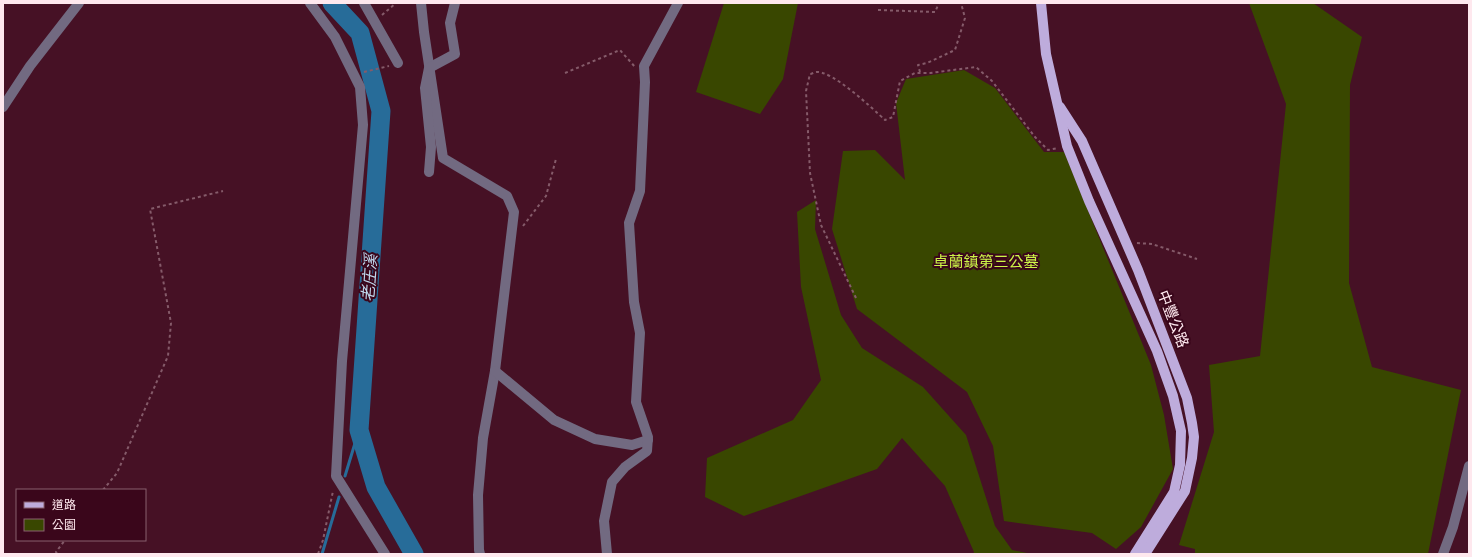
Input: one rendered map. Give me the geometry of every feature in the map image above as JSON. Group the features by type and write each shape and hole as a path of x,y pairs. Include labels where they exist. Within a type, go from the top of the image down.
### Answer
{"main road":[{"name":"中豐公路","path":"1041,3 1046,54 1066,146 1089,201 1157,351 1173,396 1181,431 1180,465 1174,492 1135,554"},
{"name":"中豐公路","path":"1056,101 1082,141 1138,270 1187,398 1194,436 1190,469 1185,491 1146,554"}],"street":[{"path":"3,107 30,66 79,3"},
{"path":"310,3 335,37 360,87 363,125 342,361 336,476 386,554"},
{"path":"364,3 398,63"},
{"path":"420,3 443,158 507,196 514,212 495,371 483,438 479,488 480,554"},
{"path":"429,172 431,147 424,88 430,68 455,54 450,23 455,3"},
{"path":"607,554 604,521 612,482 625,467 647,452 648,436 636,402 640,333 634,302 630,223 640,191 644,66 678,3"},
{"path":"495,371 554,420 595,439 632,445 648,440"},
{"path":"1443,554 1453,527 1469,466"}],"path":[{"path":"375,21 396,3"},
{"path":"878,10 935,12 939,3"},
{"path":"920,73 918,65 927,63 955,50 965,18 961,3"},
{"path":"565,73 620,50 635,67 645,72"},
{"path":"354,75 398,63"},
{"path":"856,298 821,225 810,173 806,91 810,74 816,72 825,74 842,83 885,120 892,117 900,81 915,73 976,67 992,81 1035,137 1048,150 1066,146"},
{"path":"511,243 546,196 556,158"},
{"path":"105,489 116,473 168,356 171,323 150,209 223,191"},
{"path":"1126,242 1152,244 1197,259"},
{"path":"318,554 329,512 336,476"},
{"path":"56,553 64,541"}],"green space":[{"path":"724,3 798,3 783,79 760,114 696,92"},
{"path":"1249,3 1313,3 1362,37 1350,85 1349,283 1372,367 1461,390 1428,554 1195,554 1195,549 1179,545 1214,432 1209,365 1260,356 1286,104"},
{"name":"卓蘭鎮第三公墓","path":"964,70 995,88 1044,152 1064,152 1151,365 1164,415 1173,469 1141,527 1116,549 1092,533 1004,521 993,446 967,392 857,309 832,229 843,151 875,150 905,180 896,103 906,79"},
{"path":"816,200 815,229 841,315 862,348 923,387 966,435 995,526 1012,550 1032,554 973,554 974,552 945,486 902,438 877,469 744,516 705,497 707,458 793,420 821,380 801,287 797,212"}],"waterway":[{"name":"老庄溪","path":"332,3 360,33 381,111 359,430 376,487 414,554"},
{"path":"345,476 359,430"},
{"path":"322,554 339,497"}]}
